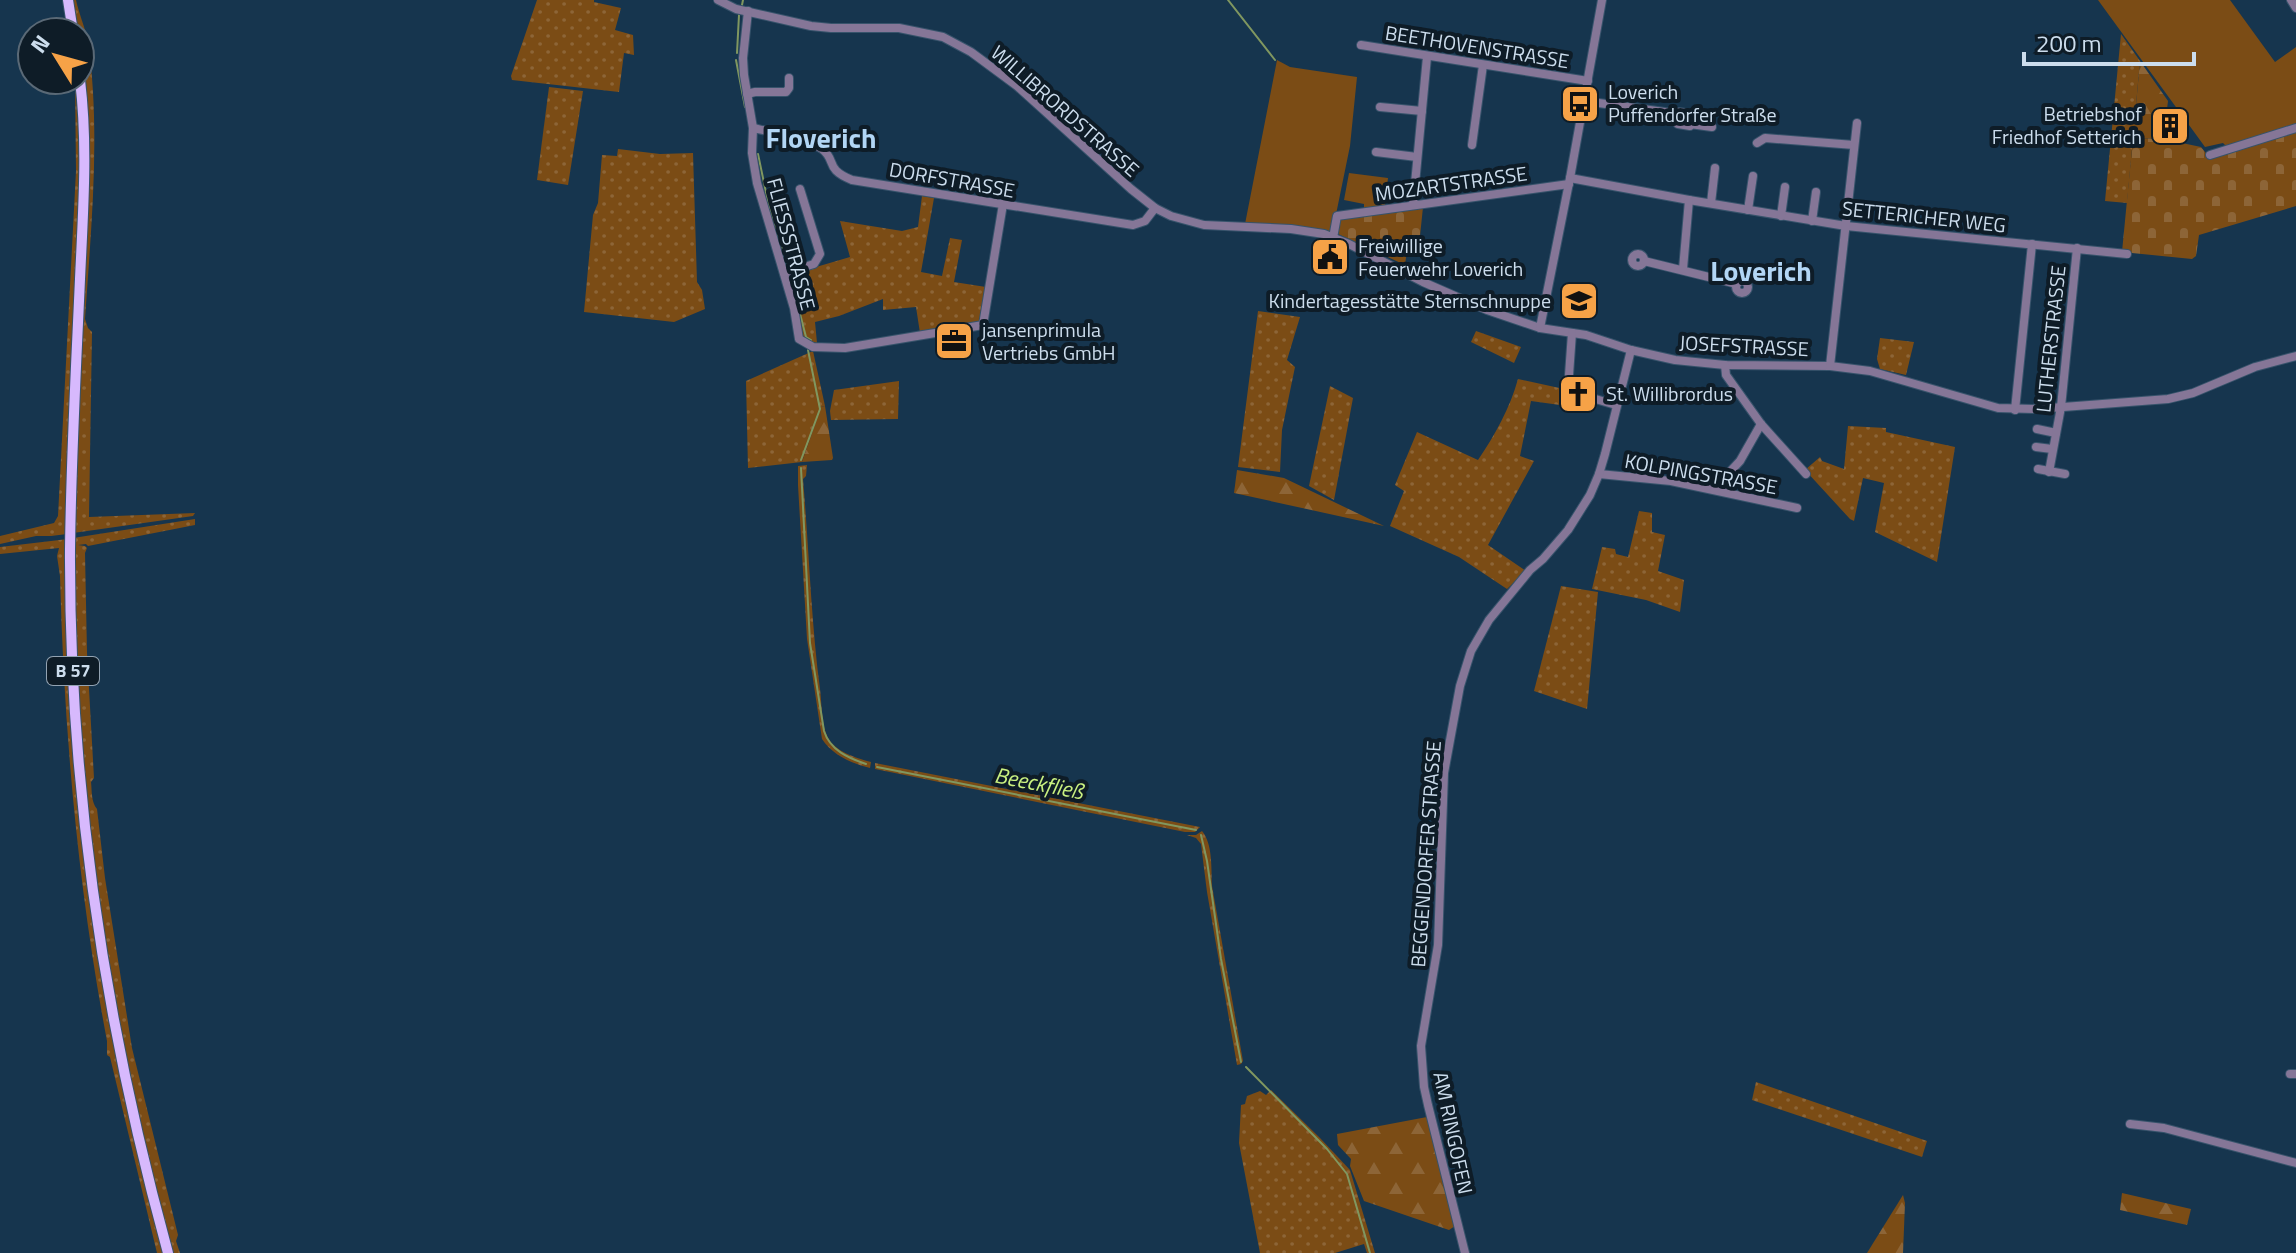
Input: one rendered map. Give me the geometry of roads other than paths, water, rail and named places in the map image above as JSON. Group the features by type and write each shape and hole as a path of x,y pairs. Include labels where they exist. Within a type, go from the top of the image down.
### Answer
{"main road":[{"name":"B 57","path":"82,96 84,183 70,539 77,737 87,845 107,986 128,1098 168,1253"}],"street":[{"name":"WILLIBRORDSTRASSE","path":"718,0 736,9 811,26 899,28 943,37 971,52 1021,90 1155,208 1204,225 1267,228"},
{"path":"1540,328 1602,0"},
{"path":"2291,0 2296,8"},
{"name":"FLIESSSTRASSE","path":"748,11 743,58 753,128 752,153 757,183 794,308 799,339 813,347 845,348 983,325 1003,204"},
{"name":"BEETHOVENSTRASSE","path":"1361,45 1588,81"},
{"path":"1413,205 1427,57"},
{"path":"1472,145 1483,65"},
{"path":"747,94 786,92 789,78"},
{"path":"1584,101 1691,114 1690,124 1712,127"},
{"path":"1380,107 1422,111"},
{"path":"1830,366 1857,123"},
{"name":"DORFSTRASSE","path":"753,128 818,147 827,155 833,169 852,180 1133,225 1145,221 1155,208"},
{"path":"2210,155 2296,128"},
{"path":"1757,143 1765,138 1854,145"},
{"path":"1376,152 1417,157"},
{"path":"1711,203 1715,168"},
{"path":"1748,210 1753,176"},
{"name":"SETTERICHER WEG","path":"1570,181 1846,226 2127,254"},
{"name":"MOZARTSTRASSE","path":"1333,238 1337,216 1570,181"},
{"path":"1781,216 1785,187"},
{"path":"784,273 814,264 820,254 800,189"},
{"name":"SETTERICHER WEG","path":"1812,221 1816,192"},
{"path":"1683,269 1689,200"},
{"name":"JOSEFSTRASSE","path":"1267,228 1308,231 1333,238 1487,310 1540,328 1586,335 1675,360 1725,365 1830,366 1885,375 1986,406 2015,410 2168,399 2255,367 2296,356"},
{"name":"SETTERICHER WEG","path":"2015,410 2032,244"},
{"name":"LUTHERSTRASSE","path":"2049,472 2061,407 2077,248"},
{"path":"1644,261 1737,284"},
{"path":"1569,375 1572,333"},
{"name":"BEGGENDORFER STRASSE","path":"1425,1018 1438,945 1444,773 1455,703 1464,670 1489,620 1581,511 1599,474 1631,350"},
{"path":"1725,365 1726,375 1761,424 1806,474"},
{"path":"1592,398 1616,405"},
{"path":"1714,489 1740,461 1761,424"},
{"name":"LUTHERSTRASSE","path":"2037,429 2056,433"},
{"path":"2036,447 2052,449"},
{"path":"2038,469 2065,474"},
{"name":"KOLPINGSTRASSE","path":"1599,474 1671,481 1797,508"},
{"name":"AM RINGOFEN","path":"1425,1018 1421,1046 1424,1087 1465,1253"},
{"path":"2130,1124 2164,1128 2296,1163"}],"waterway":[{"name":"Beeckfließ","path":"742,5 743,0"},
{"path":"1228,0 1275,60"},
{"name":"Beeckfließ","path":"737,53 739,15"},
{"name":"Beeckfließ","path":"736,60 745,107"},
{"name":"Beeckfließ","path":"758,154 769,207 789,267"},
{"name":"Beeckfließ","path":"790,275 806,337 811,340"},
{"name":"Beeckfließ","path":"801,460 820,409 808,350"},
{"name":"Beeckfließ","path":"801,468 810,643 824,731 835,748 866,764"},
{"name":"Beeckfließ","path":"877,767 1196,830"},
{"name":"Beeckfließ","path":"1201,835 1241,1062"},
{"name":"Beeckfließ","path":"1246,1067 1327,1149 1347,1174 1370,1253"}],"place":[{"name":"Loverich Puffendorfer Straße","path":"1580,104"},
{"name":"Betriebshof Friedhof Setterich","path":"2170,126"},
{"name":"Freiwillige Feuerwehr Loverich","path":"1330,257"},
{"name":"Kindertagesstätte Sternschnuppe","path":"1579,301"},
{"name":"jansenprimula Vertriebs GmbH","path":"954,341"},
{"name":"St. Willibrordus","path":"1578,394"}],"district":[{"name":"Floverich","path":"821,138"},
{"name":"Loverich","path":"1761,271"}]}
